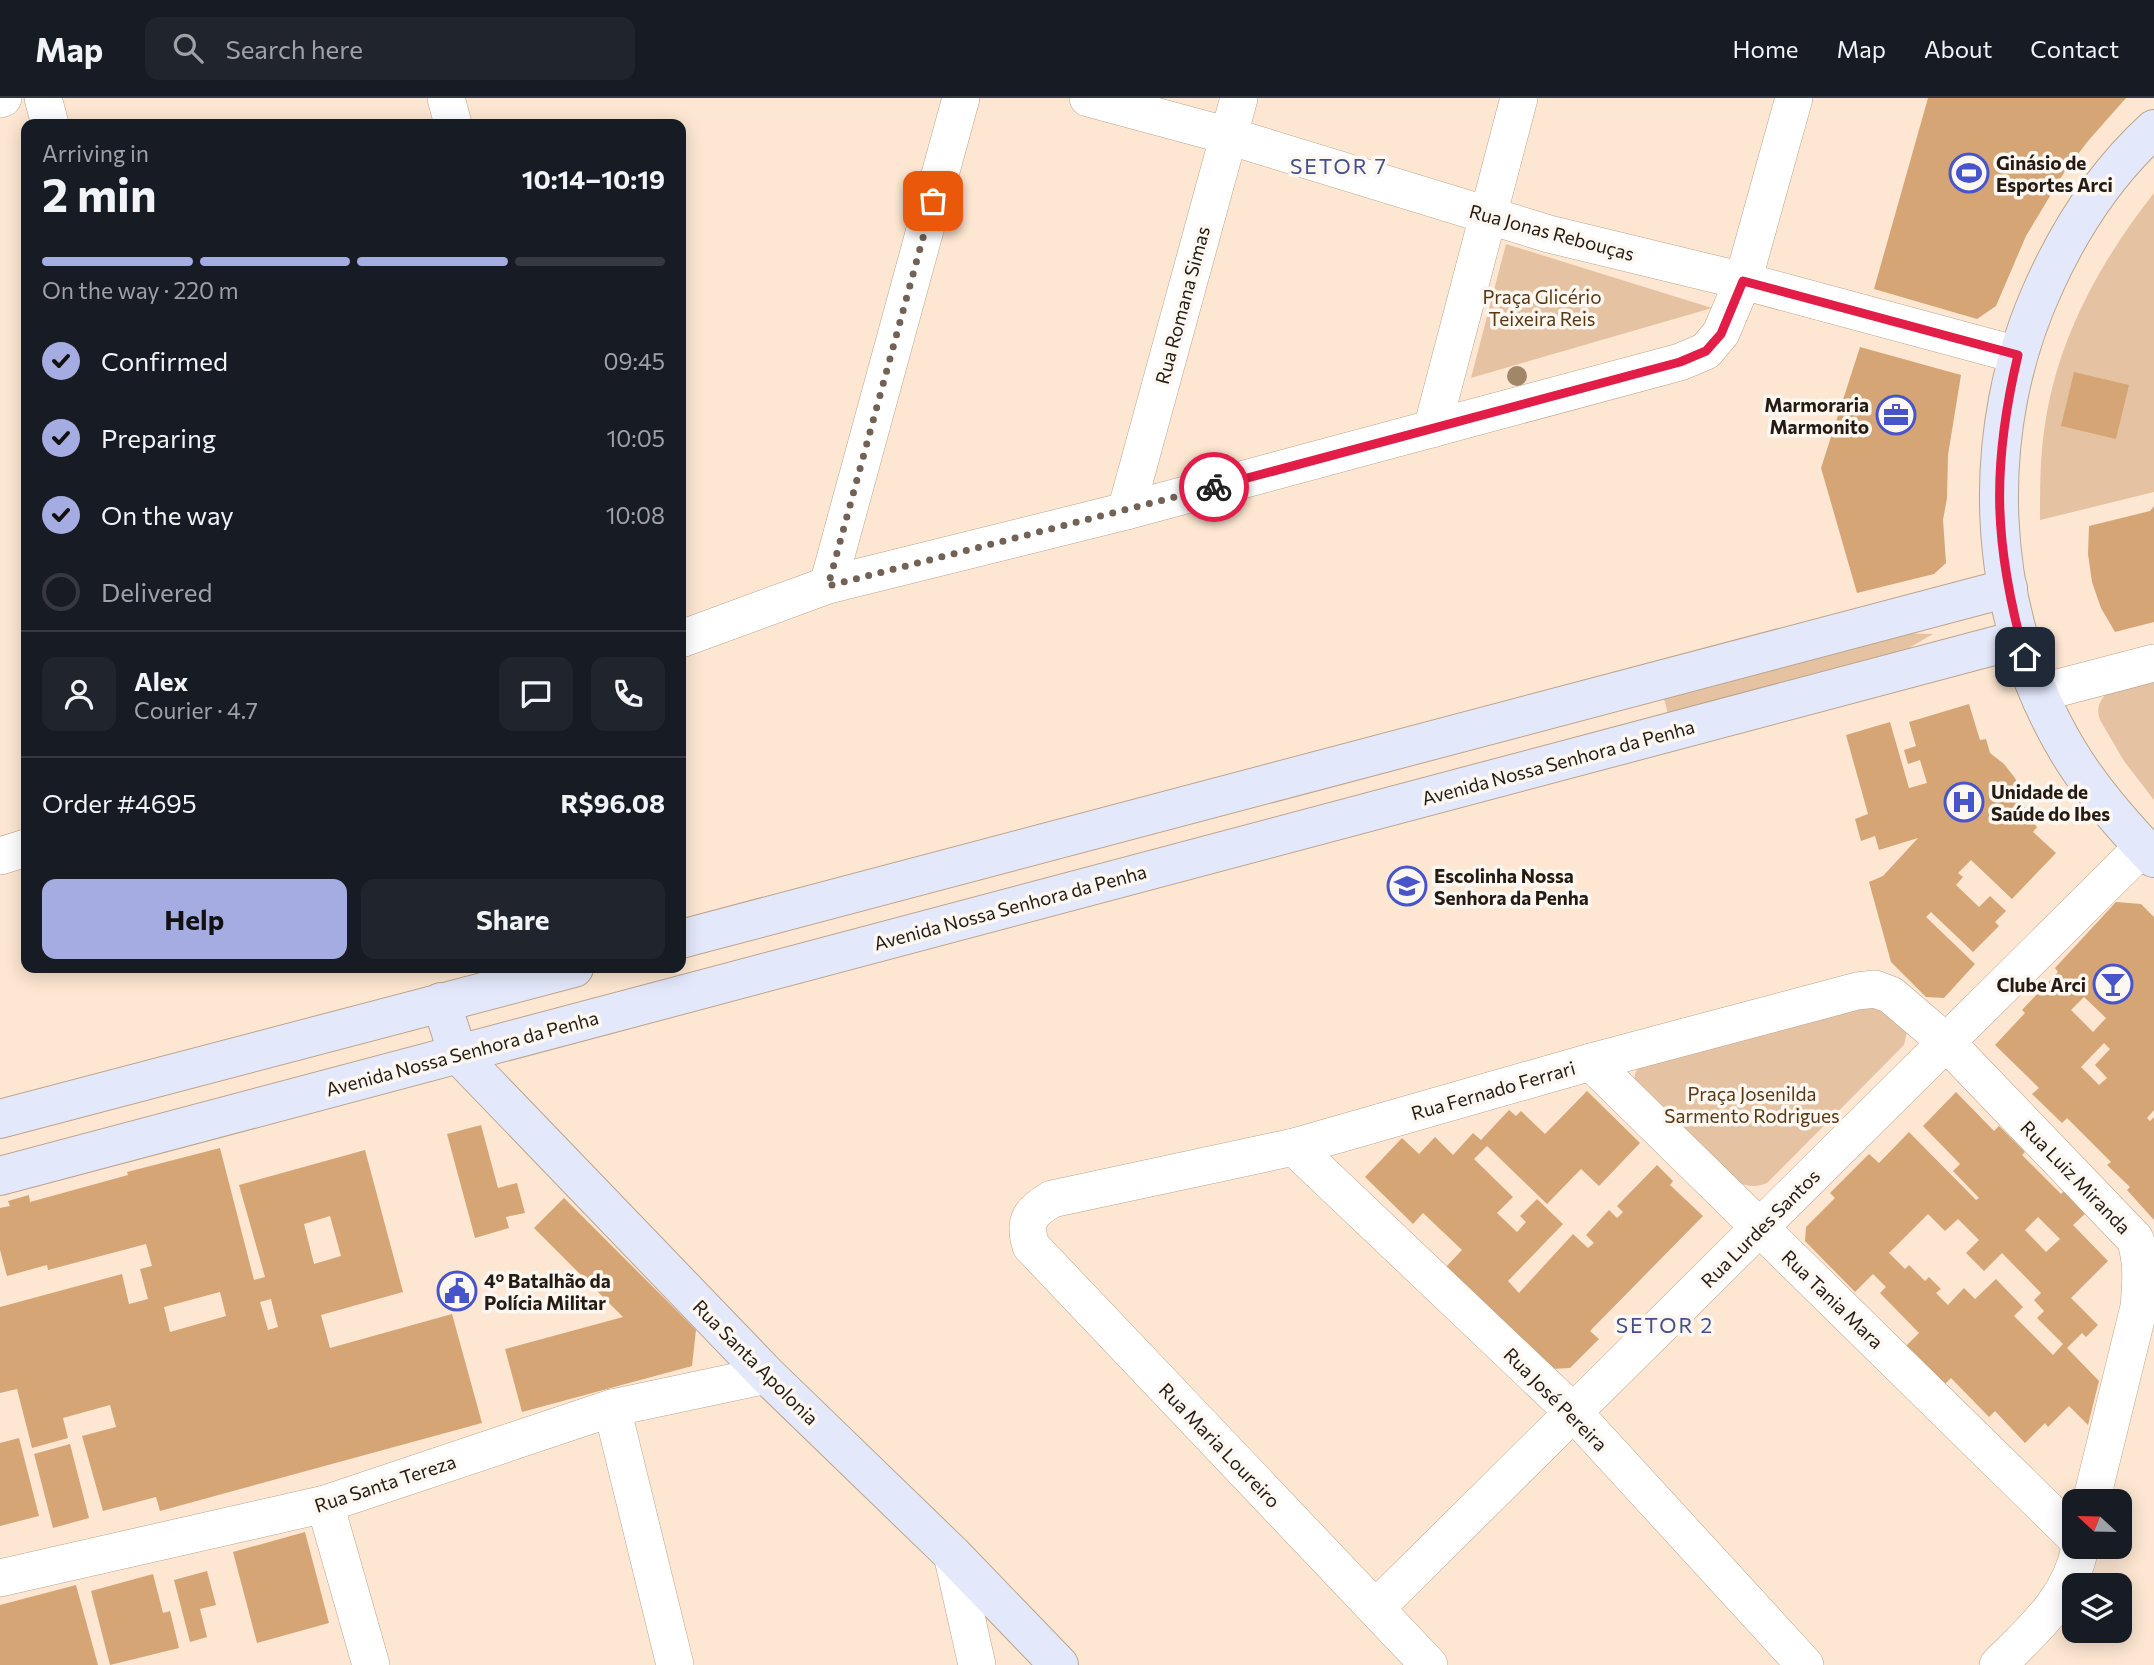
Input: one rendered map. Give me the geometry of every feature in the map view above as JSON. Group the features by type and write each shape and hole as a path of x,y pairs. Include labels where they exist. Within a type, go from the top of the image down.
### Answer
{"street":[{"path":"43,98 49,119"},
{"path":"446,98 452,119"},
{"path":"828,586 961,98"},
{"name":"Rua Jonas Rebouças","path":"1088,98 1229,136 1558,236 1743,281 2018,355"},
{"name":"Rua Romana Simas","path":"1125,511 1239,98"},
{"path":"1432,429 1519,98"},
{"path":"686,637 828,586 1125,511 1432,429 1680,362 1706,351 1721,334 1743,281 1794,98"},
{"path":"2148,852 2096,793 2067,750 2039,693 2020,639 2008,588 1998,507 2006,405 2018,355 2034,307 2081,216 2111,175 2154,129"},
{"path":"686,938 2008,588"},
{"name":"Avenida Nossa Senhora da Penha","path":"0,1175 2020,639"},
{"path":"2039,693 2154,663"},
{"path":"1641,685 1656,736"},
{"path":"0,856 21,850"},
{"path":"1007,852 1021,904"},
{"name":"Rua Lurdes Santos","path":"1376,1608 1946,1042 2148,852"},
{"path":"732,926 745,977"},
{"path":"0,1119 555,973"},
{"name":"Rua Fernado Ferrari","path":"1030,1218 1038,1207 1052,1199 1294,1147 1591,1062 1857,991 1875,989 1891,995 1946,1042"},
{"path":"442,1002 458,1054"},
{"name":"Rua Luiz Miranda","path":"1946,1042 2135,1239 2138,1247 2142,1275 2138,1307 2094,1489"},
{"name":"Rua Santa Apolonia","path":"458,1054 767,1375 952,1554 1059,1665"},
{"name":"Rua Tania Mara","path":"1591,1062 2062,1524"},
{"name":"Rua José Pereira","path":"1294,1147 1574,1413 1805,1665"},
{"name":"Rua Maria Loureiro","path":"1030,1218 1026,1232 1031,1246 1430,1665"},
{"name":"Rua Santa Tereza","path":"0,1578 325,1504 612,1408 767,1375"},
{"path":"612,1408 675,1665"},
{"path":"325,1504 372,1665"},
{"path":"952,1554 977,1665"},
{"path":"1998,1665 2062,1597 2077,1559"}],"green space":[{"path":"2154,193 2154,492 2040,520 2044,431 2061,357 2101,271"},
{"name":"Praça Glicério Teixeira Reis","path":"1506,244 1712,308 1471,378"},
{"path":"1897,633 1933,634 1902,652 1668,714 1663,695"},
{"path":"2154,681 2154,800 2124,761 2100,720 2098,709 2107,693"},
{"name":"Praça Josenilda Sarmento Rodrigues","path":"1875,1007 1889,1011 1907,1032 1904,1045 1767,1183 1753,1186 1739,1183 1635,1080 1635,1073 1640,1066 1862,1008"}],"building":[{"name":"Ginásio de Esportes Arci","path":"1928,98 2126,98 2065,171 2026,236 1996,306 1977,319 1874,289"},
{"path":"1860,347 1961,375 1948,455 1947,498 1943,520 1946,563 1934,574 1857,593 1821,468"},
{"path":"2074,372 2129,385 2116,439 2061,426"},
{"path":"2154,506 2154,622 2115,632 2101,608 2092,582 2088,554 2089,526 2150,511"},
{"path":"1969,704 1980,740 1986,739 1990,753 2004,764 2015,778 2023,796 2026,815 2037,827 2033,832 2056,853 2012,899 1971,860 1958,873 1963,877 1956,885 1979,907 1990,896 2006,911 1995,922 1999,926 1973,952 1931,912 1926,917 1975,964 1944,998 1926,997 1891,962 1869,882 1883,876 1918,838 1879,850 1875,836 1861,841 1855,819 1868,814 1846,735 1890,722 1909,788 1927,783 1920,760 1908,764 1904,750 1916,746 1909,722"},
{"path":"2116,902 2141,904 2154,917 2154,1110 2147,1118 2150,1121 2154,1117 2154,1220 2127,1190 2130,1187 2107,1165 2111,1162 2067,1118 2062,1123 2032,1094 2039,1088 1995,1045 2025,1013 2022,1010 2058,972 2055,968","holes":["2084,997 2106,1018 2093,1032 2071,1010","2104,1043 2110,1049 2095,1065 2107,1078 2099,1085 2081,1067"]},
{"path":"1587,1091 1640,1143 1599,1186 1581,1169 1547,1204 1487,1146 1474,1159 1513,1197 1497,1213 1517,1232 1526,1222 1520,1216 1537,1199 1563,1224 1508,1281 1519,1293 1573,1234 1588,1248 1594,1243 1586,1235 1609,1210 1617,1218 1623,1212 1617,1206 1657,1165 1673,1181 1670,1185 1703,1216 1590,1331 1599,1339 1570,1368 1551,1369 1446,1267 1462,1250 1423,1213 1413,1224 1365,1177 1402,1138 1419,1154 1435,1137 1453,1155 1473,1133 1481,1140 1509,1110 1516,1116 1521,1111 1545,1134"},
{"path":"1956,1092 1994,1131 1999,1126 2025,1152 2022,1155 2061,1194 2064,1191 2086,1213 2073,1225 2108,1261 2071,1298 2098,1325 2086,1337 2082,1333 2067,1348 2099,1381 2088,1425 2069,1406 2048,1427 2045,1423 2025,1443 1995,1411 1989,1417 1951,1378 1943,1386 1905,1347 1919,1333 1880,1293 1886,1287 1873,1274 1855,1292 1805,1241 1806,1227 1835,1198 1830,1193 1869,1154 1879,1163 1909,1132 1976,1200 1979,1198 1953,1171 1960,1164 1923,1126","holes":["1928,1214 1945,1231 1958,1219 1979,1240 1966,1253 1984,1271 2002,1253 2041,1293 2034,1300 2044,1311 2037,1318 2063,1344 2053,1355 2014,1316 2023,1307 1996,1279 1975,1299 1964,1288 1948,1305 1936,1293 1941,1289 1929,1277 1925,1281 1909,1265 1905,1269 1889,1253","2038,1217 2060,1239 2046,1252 2025,1230"]},
{"path":"481,1125 498,1188 517,1183 525,1213 506,1217 509,1228 475,1238 447,1134"},
{"path":"220,1148 254,1280 265,1277 239,1185 365,1150 403,1292 321,1315 330,1348 452,1314 482,1423 160,1511 156,1497 103,1511 82,1436 116,1427 110,1405 63,1418 68,1438 32,1448 17,1389 0,1393 0,1307 122,1274 129,1304 148,1299 140,1269 152,1266 146,1244 48,1270 47,1265 7,1276 0,1250 0,1208 10,1206 8,1201 29,1195 30,1202 128,1175 127,1172","holes":["330,1216 341,1256 314,1264 304,1224","220,1292 226,1316 170,1332 164,1307","271,1299 278,1327 268,1330 260,1302"]},
{"path":"564,1198 696,1330 692,1366 522,1412 505,1349 623,1317 534,1228"},
{"path":"19,1438 39,1516 0,1526 0,1443"},
{"path":"70,1444 89,1518 53,1528 34,1454"},
{"path":"305,1532 329,1623 257,1643 233,1552"},
{"path":"207,1571 216,1605 200,1609 207,1637 190,1642 174,1580"},
{"path":"153,1574 163,1613 170,1611 179,1648 110,1665 91,1591"},
{"path":"76,1585 98,1665 0,1665 0,1605"}],"way so far":[{"path":"933,201 828,586 1214,487"}],"place":[{"name":"Ginásio de Esportes Arci","path":"1969,173"},
{"name":"Marmoraria Marmonito","path":"1896,415"},
{"name":"Unidade de Saúde do Ibes","path":"1964,802"},
{"name":"Escolinha Nossa Senhora da Penha","path":"1407,886"},
{"name":"Clube Arci","path":"2113,984"},
{"name":"4º Batalhão da Polícia Militar","path":"457,1291"}],"district":[{"name":"SETOR 7","path":"1339,165"},
{"name":"SETOR 2","path":"1665,1324"}],"route":[{"path":"1214,487 1680,362 1706,351 1721,334 1743,281 2018,355 2006,405 1998,507 2002,558 2011,609 2025,657"}]}
